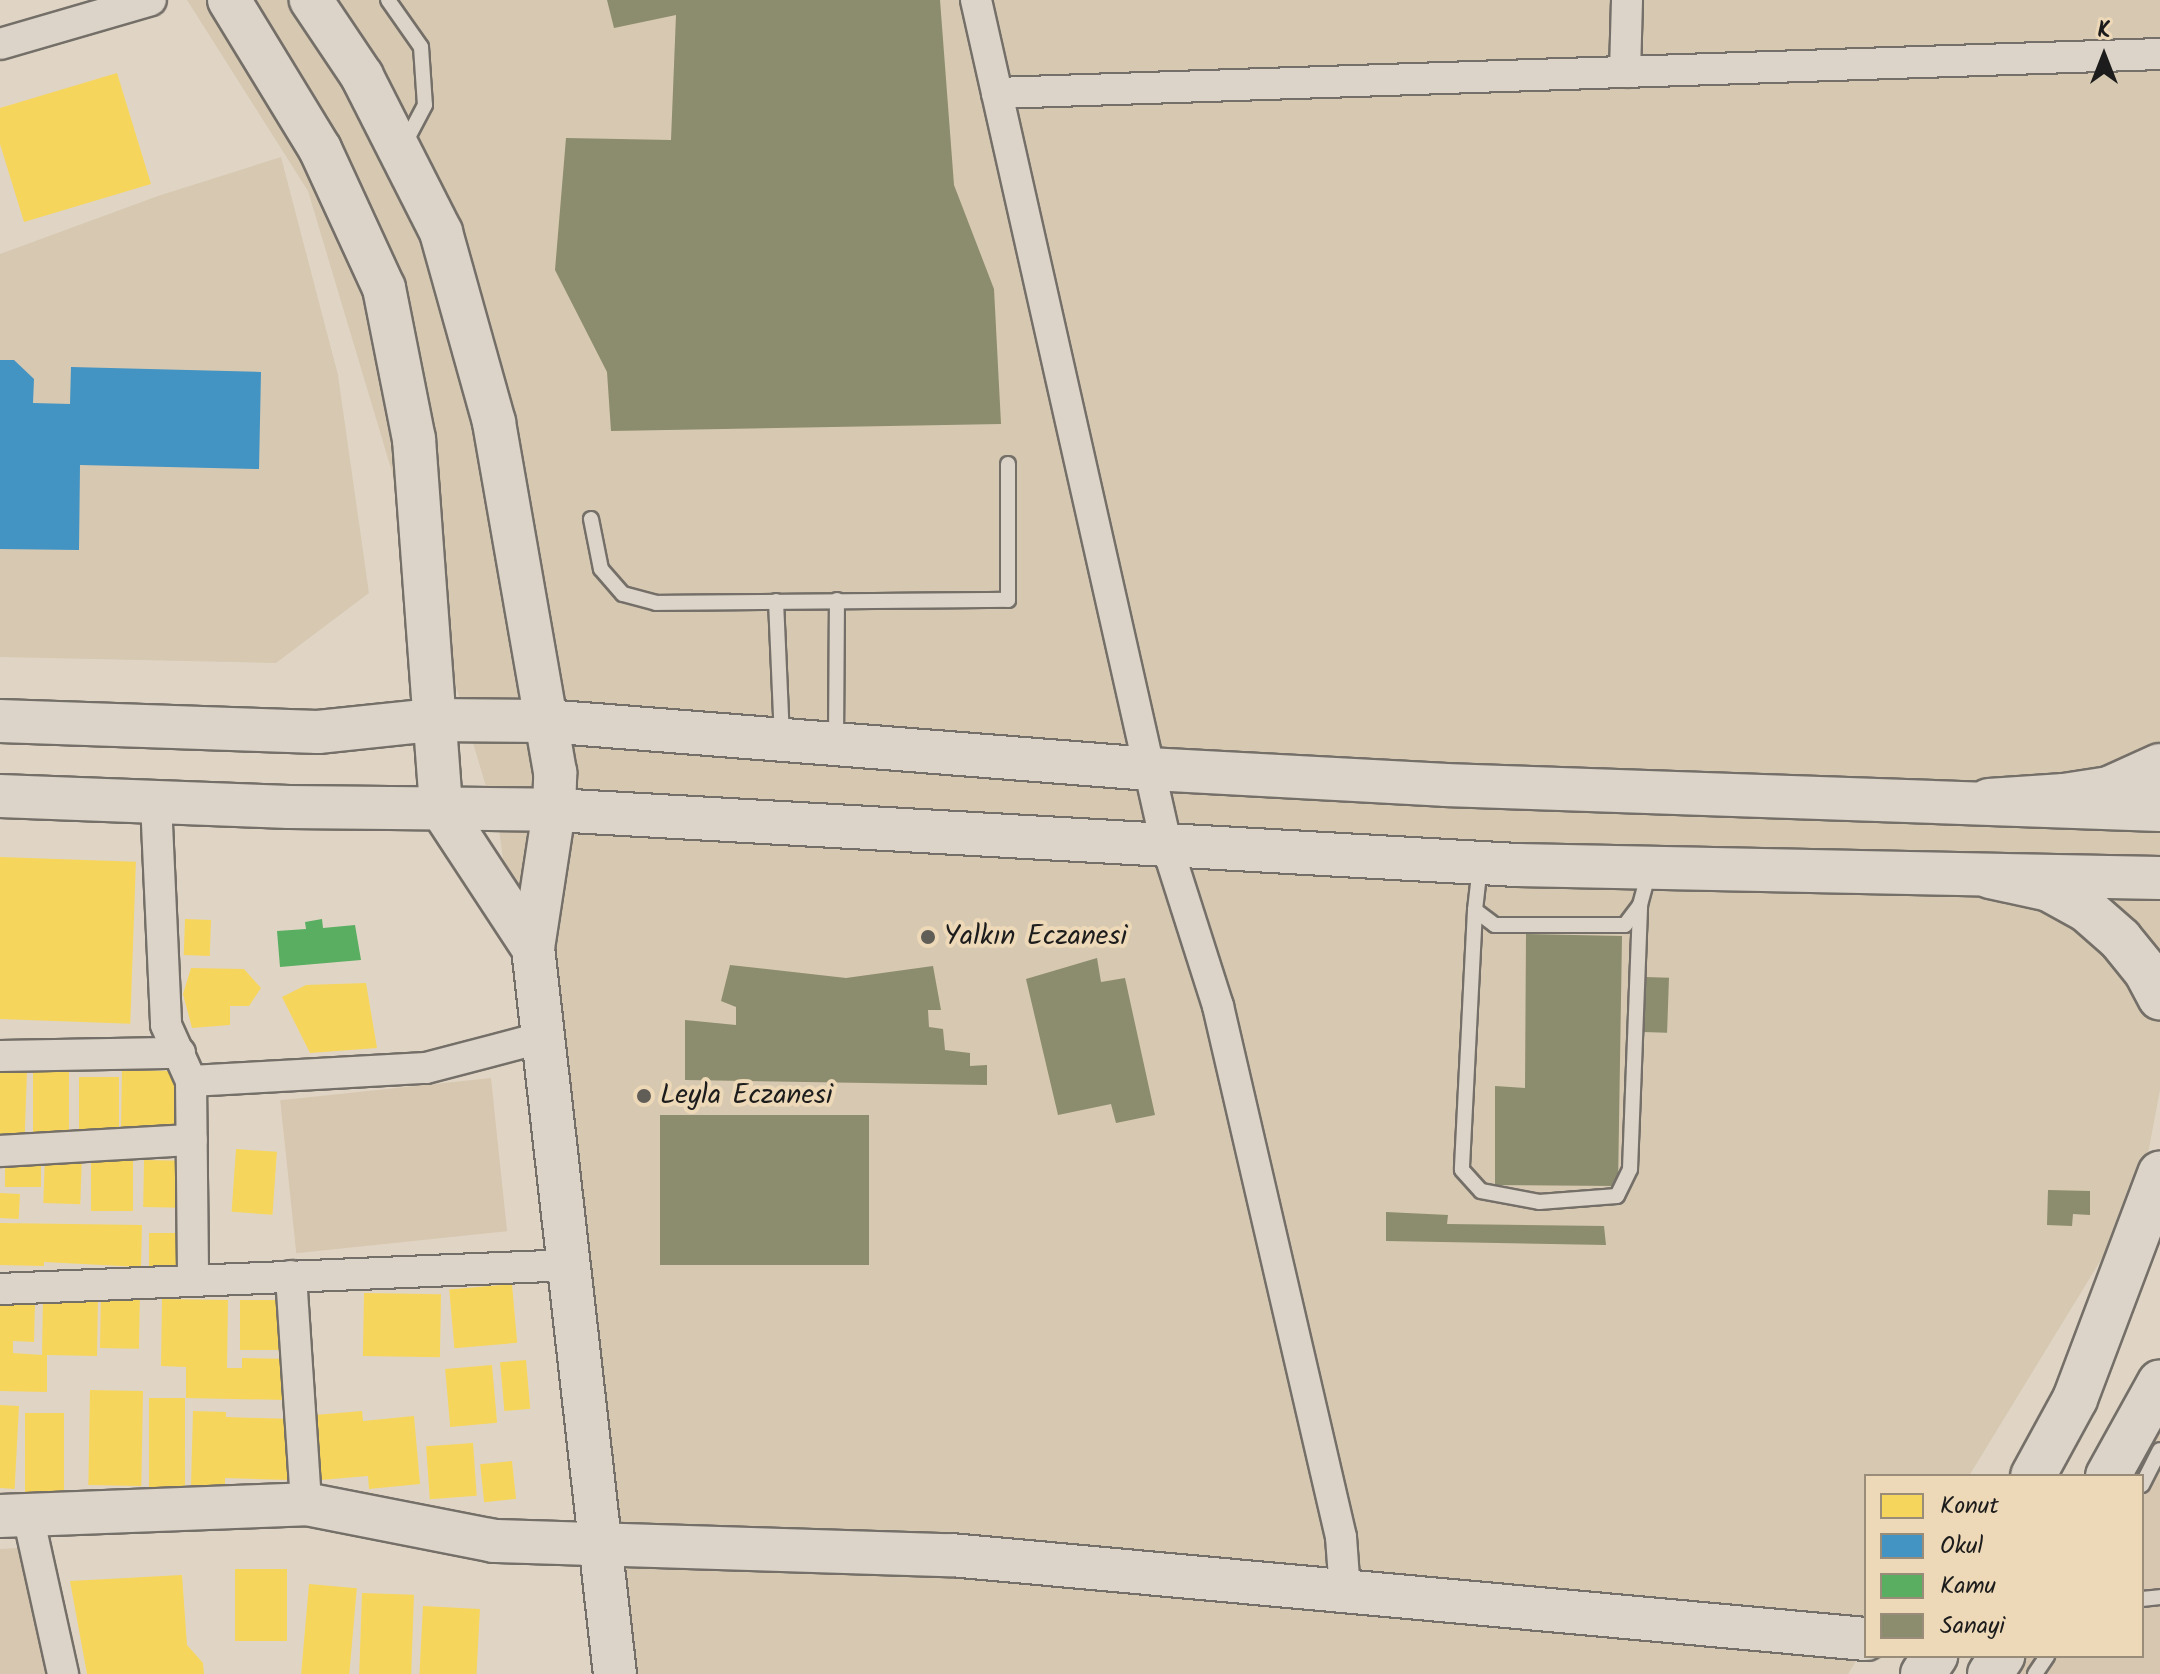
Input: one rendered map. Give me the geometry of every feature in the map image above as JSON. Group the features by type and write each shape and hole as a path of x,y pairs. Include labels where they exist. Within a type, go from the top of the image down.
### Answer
{"main road":[{"path":"1989,801 2064,796 2109,789 2160,766"},
{"path":"1990,876 2049,889 2087,910 2120,939 2146,971 2160,997"},
{"path":"2034,1474 2075,1399 2160,1174"},
{"path":"2109,1474 2160,1382"}],"street":[{"path":"0,44 151,0"},
{"path":"229,0 320,149 384,288 414,439 441,808 533,948"},
{"path":"311,0 362,76 441,232 494,422 555,772 554,810 533,948 572,1265 615,1674"},
{"path":"976,0 1166,843 1218,1006 1341,1537 1345,1592"},
{"path":"1625,72 1627,0"},
{"path":"997,93 2160,54"},
{"path":"0,721 318,732 433,720 545,721 1150,769 1445,785 1989,801 2160,810"},
{"path":"0,796 554,810 1166,843 1480,862 1645,886 1990,876 2160,878"},
{"path":"156,802 166,1025 191,1081 193,1281"},
{"path":"191,1081 426,1068 544,1037"},
{"path":"0,1056 180,1053"},
{"path":"0,1151 192,1140"},
{"path":"0,1289 572,1265"},
{"path":"291,1276 306,1504"},
{"path":"63,1674 14,1516 306,1504 494,1541 951,1555 1864,1639"}],"lane":[{"path":"388,0 421,47 425,105 400,152"},
{"path":"591,519 601,569 623,594 656,603 1008,600 1008,464"},
{"path":"836,745 837,600"},
{"path":"776,601 782,740"},
{"path":"1480,862 1462,1170 1481,1191 1539,1202 1617,1196 1630,1169 1645,886"},
{"path":"1475,910 1495,925 1625,925 1645,886"},
{"path":"2144,1481 2160,1450"}],"shaded area":[{"path":"187,0 2160,0 2160,1090 2140,1196 1970,1474 1864,1474 1864,1648 1848,1674 616,1674 499,830 308,191"},
{"path":"281,157 338,375 369,593 276,663 0,657 0,254 158,196"},
{"path":"491,1078 507,1231 296,1253 280,1100"},
{"path":"2160,1395 2160,1674 1996,1674 2006,1658 2144,1658 2144,1474 2114,1474"},
{"path":"17,1548 29,1566 50,1674 0,1674 0,1549"}],"building: Konut":[{"path":"117,73 151,184 24,222 0,144 0,108"},
{"path":"0,857 136,862 130,1024 0,1019"},
{"path":"185,919 211,920 210,956 184,955"},
{"path":"191,968 244,969 261,988 249,1006 230,1006 230,1025 192,1028 183,994"},
{"path":"366,983 377,1048 310,1053 282,997 306,985"},
{"path":"33,1066 69,1066 69,1138 33,1138"},
{"path":"0,1070 27,1071 24,1148 0,1147"},
{"path":"122,1070 176,1071 175,1135 121,1134"},
{"path":"79,1077 119,1077 119,1135 79,1135"},
{"path":"236,1149 277,1152 273,1215 232,1212"},
{"path":"45,1154 82,1155 80,1204 43,1203"},
{"path":"91,1157 133,1157 133,1211 91,1211"},
{"path":"144,1160 183,1161 182,1208 143,1207"},
{"path":"5,1163 41,1163 41,1187 5,1187"},
{"path":"0,1193 20,1194 19,1219 0,1218"},
{"path":"0,1223 142,1225 141,1267 44,1262 44,1266 0,1265"},
{"path":"149,1233 177,1233 177,1266 149,1266"},
{"path":"512,1284 517,1343 454,1348 449,1289"},
{"path":"101,1290 140,1291 139,1349 100,1348"},
{"path":"364,1293 441,1294 440,1357 363,1356"},
{"path":"43,1297 98,1299 97,1356 47,1355 47,1392 0,1391 0,1300 35,1301 34,1342 13,1341 13,1353 42,1355"},
{"path":"162,1299 228,1300 227,1368 242,1368 242,1358 288,1359 287,1400 186,1398 186,1367 161,1366"},
{"path":"240,1300 283,1300 283,1350 240,1350"},
{"path":"526,1360 530,1409 504,1411 500,1362"},
{"path":"492,1365 497,1423 450,1427 445,1369"},
{"path":"90,1390 143,1391 141,1486 88,1485"},
{"path":"149,1398 185,1398 185,1490 149,1490"},
{"path":"0,1405 19,1406 15,1489 0,1488"},
{"path":"193,1411 226,1412 226,1417 293,1419 291,1480 225,1478 225,1487 191,1486"},
{"path":"362,1411 363,1421 414,1416 420,1484 369,1489 368,1476 320,1480 315,1415"},
{"path":"25,1413 64,1413 64,1492 25,1492"},
{"path":"473,1443 477,1496 430,1499 426,1446"},
{"path":"512,1461 516,1499 484,1502 480,1464"},
{"path":"235,1569 287,1569 287,1641 235,1641"},
{"path":"182,1575 187,1645 203,1663 204,1674 87,1674 70,1581"},
{"path":"309,1584 357,1588 349,1674 301,1674"},
{"path":"362,1593 414,1595 411,1674 359,1674"},
{"path":"423,1606 480,1609 477,1674 419,1674"}],"building: Okul":[{"path":"0,360 14,360 34,379 33,403 70,404 71,367 261,372 259,469 80,465 79,550 0,549"}],"building: Kamu":[{"path":"322,919 323,928 355,925 361,960 280,967 277,931 306,929 305,922"}],"building: Sanayi":[{"path":"607,0 940,0 954,185 994,289 1001,424 611,431 607,372 555,270 566,138 671,140 676,15 614,28"},
{"path":"1526,934 1622,936 1618,1186 1495,1185 1495,1086 1525,1088"},
{"path":"1097,958 1101,982 1125,978 1155,1115 1116,1123 1111,1104 1058,1115 1026,979"},
{"path":"730,965 846,978 933,966 941,1010 928,1010 929,1027 943,1029 945,1050 970,1053 970,1066 987,1065 987,1085 685,1080 685,1020 736,1025 736,1007 721,1001"},
{"path":"1645,977 1669,978 1667,1033 1643,1032"},
{"path":"660,1115 869,1115 869,1265 660,1265"},
{"path":"2048,1190 2090,1191 2090,1215 2073,1214 2072,1226 2047,1225"},
{"path":"1386,1212 1448,1215 1447,1224 1604,1226 1606,1245 1386,1241"}],"place":[{"name":"Yalkın Eczanesi","path":"928,937"},
{"name":"Leyla Eczanesi","path":"644,1096"}]}
